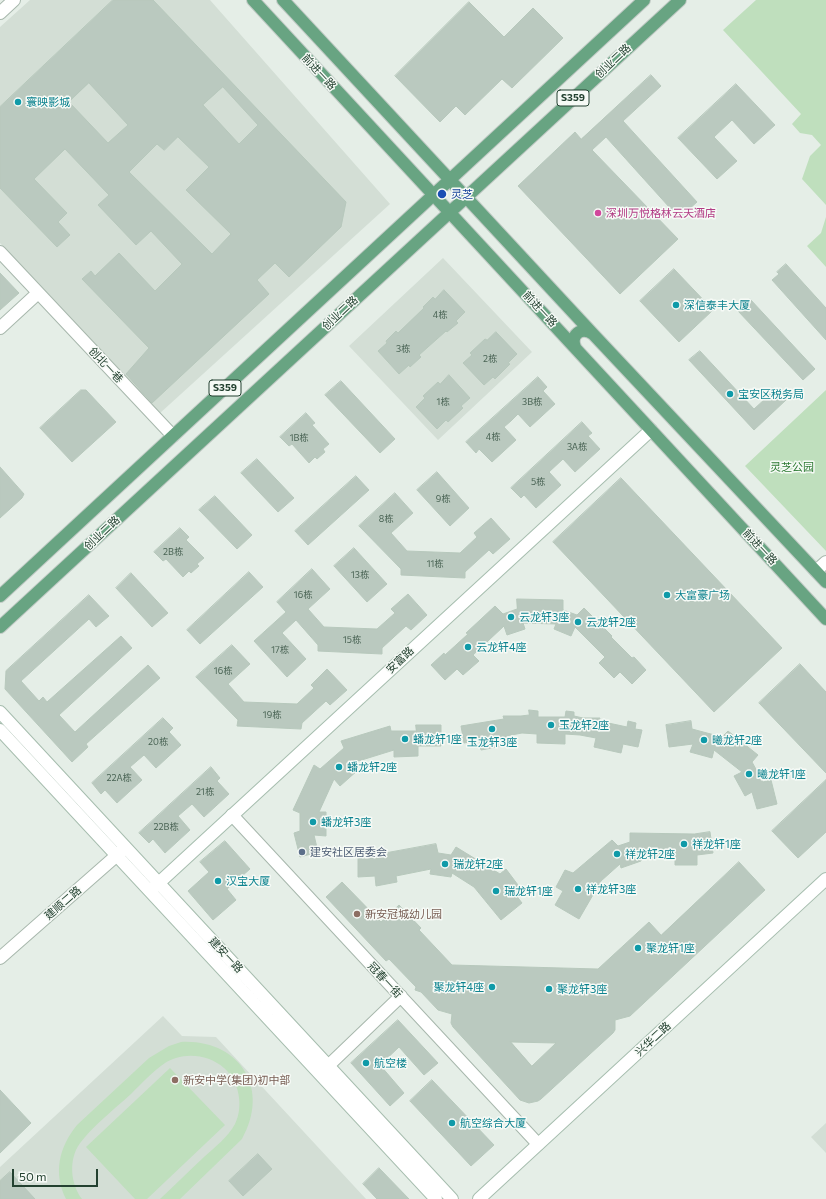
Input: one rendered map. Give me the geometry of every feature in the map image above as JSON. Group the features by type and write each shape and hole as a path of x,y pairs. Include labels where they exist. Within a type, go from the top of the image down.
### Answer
{"main road":[{"path":"0,13 14,0"},
{"name":"前进一路","path":"253,0 826,619"},
{"name":"前进一路","path":"283,0 592,334 826,582"},
{"name":"创业二路","path":"0,596 644,0"},
{"name":"创业二路","path":"0,627 680,0"},
{"name":"创北一巷","path":"0,252 173,436"},
{"path":"0,328 38,293"},
{"path":"575,348 573,341 576,334 583,330 587,330 592,334"},
{"name":"安富路","path":"154,887 651,430"},
{"path":"816,571 826,562"},
{"name":"建安一路","path":"0,712 121,851 436,1199"},
{"name":"建安一路","path":"0,730 121,851"},
{"name":"冠春一街","path":"232,815 538,1144"},
{"name":"建顺二路","path":"0,958 121,851"},
{"name":"兴华二路","path":"479,1199 826,879"},
{"name":"建安一路","path":"154,887 328,1066 452,1199"},
{"path":"328,1066 401,996"}],"shaded area":[{"path":"30,0 210,0 390,204 159,414 0,243 0,27"},
{"path":"443,258 532,352 438,440 349,346"},
{"name":"新安中学(集团)初中部","path":"163,1016 182,1036 216,1037 366,1199 0,1199 0,1167"},
{"path":"826,1123 826,1153 811,1137"}],"green space":[{"path":"756,0 826,0 826,205 802,179 810,156 821,145 812,135 800,133 792,124 801,114 723,30"},
{"path":"826,217 826,267 807,246 821,233"},
{"name":"灵芝公园","path":"826,390 826,551 745,466"},
{"path":"181,1042 201,1043 219,1049 233,1058 244,1070 251,1085 253,1102 250,1120 242,1139 180,1199 160,1199 225,1138 235,1124 239,1109 238,1094 233,1080 229,1073 219,1064 202,1057 195,1056 173,1059 152,1073 93,1128 80,1143 74,1156 72,1169 76,1188 82,1199 66,1199 62,1189 59,1170 62,1151 71,1133 77,1125 149,1058 169,1046"},
{"path":"170,1068 225,1125 147,1199 135,1199 86,1147"}],"building":[{"path":"113,0 153,0 346,202 341,227 289,277 275,263 257,280 269,294 152,403 126,374 149,348 82,279 91,271 95,276 119,253 155,291 182,264 151,231 136,245 98,205 109,195 65,149 34,179 67,213 58,222 70,235 57,247 0,188 0,107","holes":["89,83 128,125 108,143 69,102","223,87 258,125 239,144 203,105","178,137 209,167 186,190 231,234 212,254 129,172 157,144 164,150"]},
{"path":"469,2 504,37 533,8 563,38 512,88 502,79 465,115 456,106 440,122 395,76"},
{"name":"深圳万悦格林云天酒店","path":"651,75 661,86 623,121 697,202 679,218 606,137 592,150 678,239 620,294 518,186 575,132 581,139"},
{"path":"736,84 775,125 754,144 732,120 714,137 737,161 717,179 678,138"},
{"path":"786,264 826,308 826,340 772,280 779,274 777,272"},
{"name":"深信泰丰大厦","path":"674,269 713,310 679,342 640,301"},
{"path":"0,273 19,293 0,310"},
{"path":"444,290 465,312 456,321 458,323 447,332 446,331 419,355 421,357 410,367 409,365 399,374 378,351 387,343 386,341 396,331 398,333 424,308 423,307 433,297 435,299"},
{"path":"750,299 815,369 803,380 738,311"},
{"path":"496,332 517,354 508,363 510,364 495,379 493,377 484,385 463,363 472,355 470,353 485,339 487,340"},
{"name":"宝安区税务局","path":"700,351 754,409 776,389 786,400 754,430 689,360"},
{"path":"449,375 470,398 461,406 463,408 448,422 446,420 437,429 416,407 425,398 423,396 438,382 440,384"},
{"path":"538,377 547,387 543,391 555,404 530,427 518,414 504,427 516,440 492,462 479,449 476,453 466,442"},
{"path":"341,381 395,439 380,453 325,395"},
{"path":"81,390 86,390 116,422 72,462 40,428"},
{"path":"306,413 315,423 312,425 329,444 323,449 325,452 317,459 315,457 309,463 292,444 289,446 280,437"},
{"path":"582,422 592,433 588,436 600,449 575,472 563,459 549,472 561,485 536,508 524,495 521,498 511,488"},
{"path":"257,459 294,498 278,512 241,473"},
{"path":"0,467 24,494 22,498 0,518"},
{"path":"437,472 469,508 450,526 417,490"},
{"path":"356,476 369,490 308,545 295,531"},
{"name":"大富豪广场","path":"621,478 782,648 714,712 553,542"},
{"path":"395,493 413,513 391,533 407,551 460,553 477,537 474,533 491,518 510,539 493,554 489,550 465,572 465,578 401,575 401,569 359,526"},
{"path":"215,496 252,535 237,549 199,510"},
{"path":"180,528 189,537 186,540 204,558 197,564 199,566 191,573 189,571 183,577 166,559 163,561 154,552"},
{"path":"354,548 387,584 367,602 334,566"},
{"path":"312,569 330,589 308,609 324,627 377,629 395,613 391,609 408,594 427,615 411,630 406,626 382,648 382,654 318,651 318,645 296,620 282,633 306,659 287,677 254,641 286,612 277,602"},
{"path":"249,572 263,587 200,644 187,630"},
{"path":"131,573 168,613 152,627 116,588"},
{"path":"89,595 109,616 96,627 89,619 21,681 39,701 43,697 47,702 121,636 132,648 59,715 75,732 148,665 160,678 86,744 88,747 72,762 5,689 6,671"},
{"path":"517,599 563,600 563,610 577,615 584,608 632,658 634,657 646,670 632,684 620,672 614,678 599,663 605,657 575,627 571,636 554,629 556,624 523,623 525,629 507,635 504,626 473,655 479,661 463,675 457,669 445,680 431,665 444,653 445,655 468,634 466,633 495,606 503,614 517,609"},
{"path":"232,645 250,664 228,684 244,702 297,704 314,688 311,685 327,669 347,690 330,705 326,701 302,723 301,729 237,726 238,720 196,677"},
{"path":"800,664 826,692 826,773 759,703"},
{"path":"529,710 538,711 538,717 565,717 566,711 574,712 574,716 583,718 600,718 599,721 627,727 628,721 636,723 635,729 642,730 638,747 623,744 621,753 594,747 596,738 565,734 565,744 537,743 537,734 522,733 506,736 508,745 481,750 479,740 464,743 461,726 504,719 503,716 529,715"},
{"path":"163,718 173,728 169,732 181,745 156,768 144,755 130,767 142,780 117,803 105,790 101,794 92,783"},
{"path":"691,721 692,729 722,737 728,731 758,755 752,762 763,782 771,780 777,804 757,809 752,792 745,796 734,776 742,772 714,750 712,758 690,752 693,744 669,747 666,725"},
{"path":"416,725 441,725 441,746 418,746 418,756 394,757 394,750 352,763 358,770 340,786 334,779 319,812 326,812 326,836 314,835 318,852 300,857 294,833 300,831 300,813 293,810 314,765 320,769 344,748 341,741 390,726 391,731 416,731"},
{"path":"211,767 220,778 217,781 229,794 204,817 192,804 178,816 190,830 165,853 153,839 149,843 139,833"},
{"path":"826,780 826,832 798,858 772,831"},
{"path":"710,832 713,853 697,855 697,865 675,865 675,858 640,857 641,861 621,868 620,864 601,881 579,919 555,905 563,891 556,887 565,870 573,873 612,840 618,846 630,842 630,833 694,834"},
{"name":"汉宝大厦","path":"225,841 250,869 227,889 236,900 213,920 188,891 209,872 200,862"},
{"path":"436,844 438,853 451,855 456,847 500,874 506,869 518,885 512,890 522,903 501,920 474,887 452,873 451,877 430,874 431,869 396,876 397,882 376,886 375,876 358,877 358,856 374,855"},
{"path":"739,862 765,890 630,1016 615,1020 615,1030 613,1033 541,1099 529,1103 520,1100 453,1027 451,1023 452,1014 438,1010 421,992 415,990 416,987 389,959 386,961 326,897 342,882 381,922 399,905 421,928 419,930 452,965 598,969 649,922 661,935","holes":["511,1042 556,1043 532,1066"]},
{"name":"航空楼","path":"398,1020 438,1063 424,1075 399,1047 380,1065 404,1093 390,1106 351,1063"},
{"name":"航空综合大厦","path":"432,1080 494,1145 471,1166 410,1101"},
{"path":"0,1090 31,1123 0,1153"},
{"path":"258,1154 272,1169 243,1196 229,1181"},
{"path":"379,1168 409,1199 377,1199 363,1184"},
{"path":"10,1172 35,1199 0,1199 0,1181"}],"place":[{"name":"寰映影城","path":"18,102"},
{"name":"灵芝","path":"442,194"},
{"name":"深圳万悦格林云天酒店","path":"598,213"},
{"name":"深信泰丰大厦","path":"676,305"},
{"name":"宝安区税务局","path":"730,394"},
{"name":"大富豪广场","path":"667,595"},
{"name":"云龙轩3座","path":"511,617"},
{"name":"云龙轩2座","path":"578,622"},
{"name":"云龙轩4座","path":"468,647"},
{"name":"玉龙轩2座","path":"551,725"},
{"name":"玉龙轩3座","path":"492,729"},
{"name":"蟠龙轩1座","path":"405,739"},
{"name":"曦龙轩2座","path":"704,740"},
{"name":"蟠龙轩2座","path":"339,767"},
{"name":"曦龙轩1座","path":"749,774"},
{"name":"蟠龙轩3座","path":"313,822"},
{"name":"祥龙轩1座","path":"684,844"},
{"name":"建安社区居委会","path":"302,852"},
{"name":"祥龙轩2座","path":"617,854"},
{"name":"瑞龙轩2座","path":"445,864"},
{"name":"汉宝大厦","path":"218,881"},
{"name":"祥龙轩3座","path":"578,889"},
{"name":"瑞龙轩1座","path":"496,891"},
{"name":"新安冠城幼儿园","path":"357,914"},
{"name":"聚龙轩1座","path":"638,948"},
{"name":"聚龙轩4座","path":"492,987"},
{"name":"聚龙轩3座","path":"549,989"},
{"name":"航空楼","path":"366,1063"},
{"name":"新安中学(集团)初中部","path":"175,1080"},
{"name":"航空综合大厦","path":"452,1123"}]}
